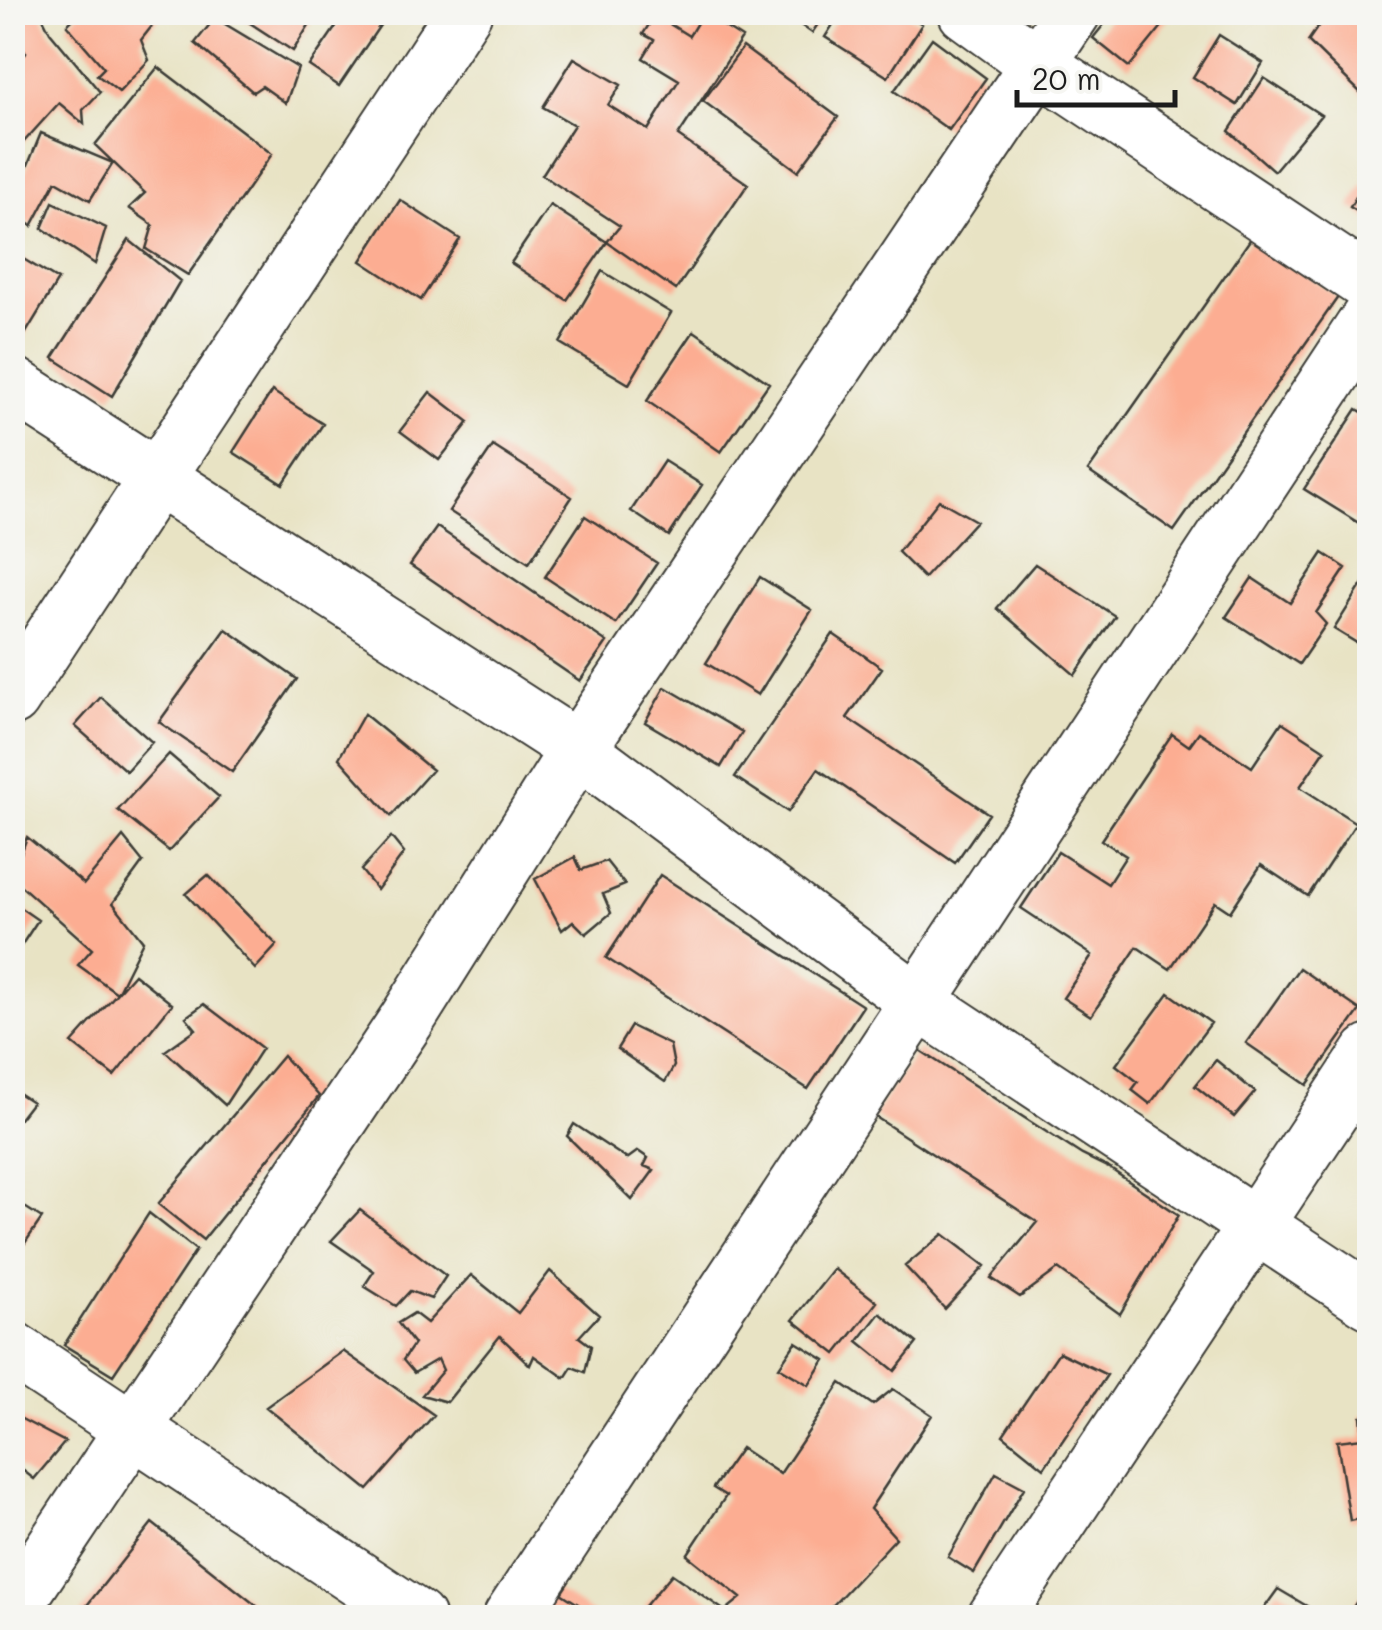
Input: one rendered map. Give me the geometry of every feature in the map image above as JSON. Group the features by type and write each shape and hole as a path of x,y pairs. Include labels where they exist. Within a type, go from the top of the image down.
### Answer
{"street":[{"path":"12,698 464,12"},
{"path":"966,12 1039,66 1370,285"},
{"path":"12,1610 406,1021 578,749 1073,12"},
{"path":"511,1618 1370,317"},
{"path":"12,384 578,749 918,1002 1370,1300"},
{"path":"995,1618 1370,1053"},
{"path":"12,1349 417,1618"}],"building":[{"path":"13,12 40,12 50,32 100,92 83,110 84,124 59,103 12,155 12,77 26,52 12,42 12,27 20,17"},
{"path":"80,12 163,12 141,40 149,60 119,92 97,75 104,68 67,25"},
{"path":"233,12 317,12 293,51"},
{"path":"346,12 389,12 339,86 309,66"},
{"path":"782,12 826,12 812,33"},
{"path":"841,12 904,12 922,24 888,77 825,37"},
{"path":"1114,12 1172,14 1129,67 1093,38"},
{"path":"1328,12 1370,12 1370,102 1308,41"},
{"path":"703,13 742,38 678,136 748,184 676,290 607,242 620,226 542,175 574,125 543,107 574,58 621,85 608,105 648,130 679,80 643,58 654,40 643,34 655,15 689,36"},
{"path":"215,18 298,68 286,103 262,86 253,92 195,43"},
{"path":"1219,35 1263,63 1237,105 1193,77"},
{"path":"932,38 986,78 949,130 894,91"},
{"path":"743,47 838,117 798,171 703,101"},
{"path":"158,67 272,154 188,275 146,249 153,225 129,208 145,193 95,145"},
{"path":"1264,78 1321,115 1274,171 1229,131"},
{"path":"41,133 113,163 90,200 56,181 32,226 12,211 12,204"},
{"path":"1363,185 1370,189 1370,219 1350,207"},
{"path":"400,200 460,239 421,300 361,261"},
{"path":"53,202 106,228 95,264 42,228"},
{"path":"550,205 607,242 567,300 511,263"},
{"path":"1252,237 1338,297 1174,531 1088,471"},
{"path":"129,240 180,281 112,396 53,358"},
{"path":"15,254 58,280 21,341 12,336"},
{"path":"602,271 671,313 629,384 560,343"},
{"path":"694,331 769,383 721,452 647,401"},
{"path":"272,391 323,424 283,484 233,452"},
{"path":"430,392 469,422 439,460 400,431"},
{"path":"1357,409 1370,417 1370,530 1304,489"},
{"path":"493,446 572,497 529,563 449,511"},
{"path":"664,461 702,485 669,536 631,511"},
{"path":"939,500 976,521 924,578 898,552"},
{"path":"585,516 657,563 616,624 545,577"},
{"path":"437,527 607,642 580,681 410,565"},
{"path":"1323,553 1346,568 1316,613 1326,624 1299,664 1226,617 1252,578 1290,603"},
{"path":"1035,564 1115,616 1075,675 997,608"},
{"path":"1370,572 1370,651 1334,629"},
{"path":"760,577 812,610 758,695 706,663"},
{"path":"226,629 297,679 232,772 159,722"},
{"path":"833,634 882,668 847,718 989,814 955,863 818,769 788,812 735,777"},
{"path":"665,687 742,732 721,767 645,722"},
{"path":"101,697 152,742 126,771 75,726"},
{"path":"364,714 432,770 391,816 339,758"},
{"path":"1282,722 1325,750 1300,787 1356,823 1308,896 1261,865 1230,912 1215,902 1170,969 1137,947 1091,1016 1063,998 1092,955 1021,908 1058,852 1108,884 1126,856 1101,840 1172,734 1189,746 1199,732 1252,767"},
{"path":"169,754 219,797 169,851 118,810"},
{"path":"27,837 84,884 123,837 143,862 113,903 143,941 117,993 78,965 92,949 12,878"},
{"path":"391,837 404,853 377,890 361,870"},
{"path":"575,857 581,870 606,861 625,885 603,894 611,913 586,934 573,921 562,930 535,879"},
{"path":"208,875 277,945 255,969 186,894"},
{"path":"660,875 863,1006 808,1089 606,958"},
{"path":"12,902 38,920 17,952 12,949"},
{"path":"1299,968 1360,1010 1307,1085 1246,1043"},
{"path":"134,974 172,1004 114,1076 72,1043"},
{"path":"1169,993 1211,1023 1150,1104 1132,1090 1138,1082 1116,1065"},
{"path":"204,1004 262,1048 225,1105 165,1051 196,1029 186,1017"},
{"path":"631,1026 670,1045 674,1066 665,1082 617,1049"},
{"path":"918,1049 1179,1215 1120,1314 1058,1269 1020,1297 991,1278 1037,1222 874,1116"},
{"path":"283,1056 319,1096 203,1240 158,1204"},
{"path":"1216,1060 1255,1092 1234,1117 1195,1086"},
{"path":"12,1089 32,1102 12,1128"},
{"path":"574,1124 627,1159 638,1151 648,1158 644,1166 654,1170 632,1200 567,1136"},
{"path":"12,1199 42,1218 12,1262"},
{"path":"360,1210 446,1276 431,1299 410,1291 396,1306 364,1286 374,1271 331,1241"},
{"path":"149,1213 196,1250 113,1375 64,1345"},
{"path":"943,1234 985,1266 945,1309 905,1266"},
{"path":"834,1269 877,1302 836,1354 793,1320"},
{"path":"550,1271 599,1315 579,1337 591,1346 585,1372 572,1367 565,1378 534,1356 530,1365 500,1336 447,1402 422,1395 443,1370 438,1359 414,1373 403,1360 414,1344 398,1323 414,1313 427,1323 471,1275 518,1313"},
{"path":"880,1313 917,1343 895,1371 858,1341"},
{"path":"796,1342 825,1360 809,1385 779,1367"},
{"path":"343,1351 434,1415 368,1490 266,1407"},
{"path":"1059,1352 1107,1375 1044,1468 1003,1435"},
{"path":"841,1383 873,1405 893,1389 932,1415 870,1509 896,1538 821,1618 662,1618 645,1606 672,1574 725,1611 741,1598 687,1555 726,1496 713,1488 741,1448 780,1474"},
{"path":"12,1414 65,1442 34,1479 12,1462"},
{"path":"1370,1415 1370,1516 1350,1521 1337,1441 1363,1438 1361,1416"},
{"path":"996,1473 1024,1488 974,1573 948,1557"},
{"path":"152,1523 272,1618 77,1618"},
{"path":"553,1588 600,1618 534,1618"},
{"path":"1278,1589 1327,1618 1257,1618"},
{"path":"1361,1595 1370,1601 1370,1618 1346,1618"}]}
